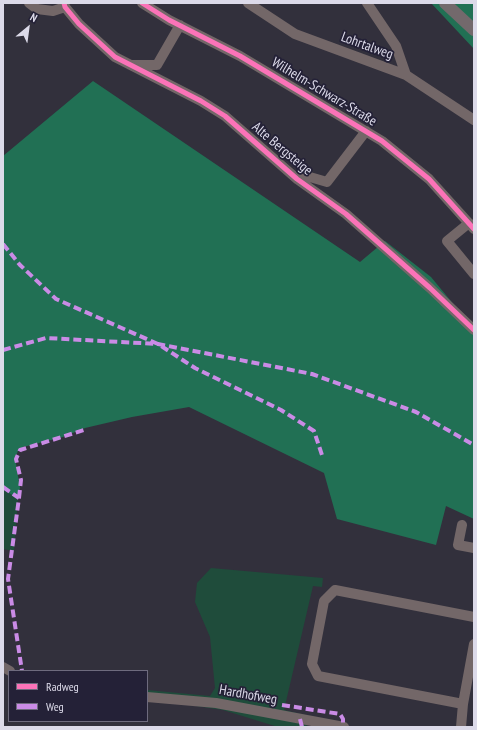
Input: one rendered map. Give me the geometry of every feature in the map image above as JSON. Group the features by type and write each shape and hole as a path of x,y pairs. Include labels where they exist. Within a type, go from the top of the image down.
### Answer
{"main road":[{"path":"445,3 474,30"}],"street":[{"path":"29,3 37,10 53,11 64,5"},
{"name":"Wilhelm-Schwarz-Straße","path":"142,3 180,25 240,56 366,131 382,141 429,179 471,226 447,241 474,274"},
{"name":"Lohrtalweg","path":"248,3 295,34 406,75 474,120"},
{"path":"367,3 396,46 406,75"},
{"name":"Alte Bergsteige","path":"64,5 79,24 115,57 128,65 201,101 225,116 297,179 346,214 430,288 474,330"},
{"path":"128,65 157,65 180,25"},
{"name":"Alte Bergsteige","path":"297,179 303,175 327,182 366,131"},
{"path":"462,525 458,545 474,548"},
{"path":"463,704 318,676 312,664 324,601 335,590 474,617"},
{"path":"461,727 463,704 474,644"},
{"name":"Hardhofweg","path":"148,698 216,703 344,727"}],"green space":[{"path":"431,3 474,3 474,49"},
{"path":"93,81 360,262 385,241 431,277 474,329 474,519 446,506 436,545 337,519 324,473 189,407 132,417 85,428 63,437 23,447 18,451 15,458 20,488 18,499 3,489 3,156"},
{"path":"3,489 18,499 14,551 3,549"},
{"path":"211,568 323,578 322,587 313,586 284,710 310,716 306,727 278,727 223,710 176,703 148,701 148,690 210,696 215,688 210,637 195,602 197,583"}],"marked path":[{"path":"3,244 20,265 56,299 158,344 195,368 281,410 314,431 323,458"},
{"path":"3,350 46,338 158,344 312,374 416,412 474,445"},
{"path":"19,498 21,480 16,459 20,450 84,430"},
{"path":"3,487 19,498 8,579 22,670"},
{"path":"282,705 340,714 343,719 343,727"},
{"path":"300,719 302,727"}],"cycle path":[{"path":"64,3 65,7 79,24 115,57 201,101 225,116 297,179 346,214 430,288 474,330"},
{"path":"142,3 169,20 240,56 382,141 429,179 474,229"}]}
